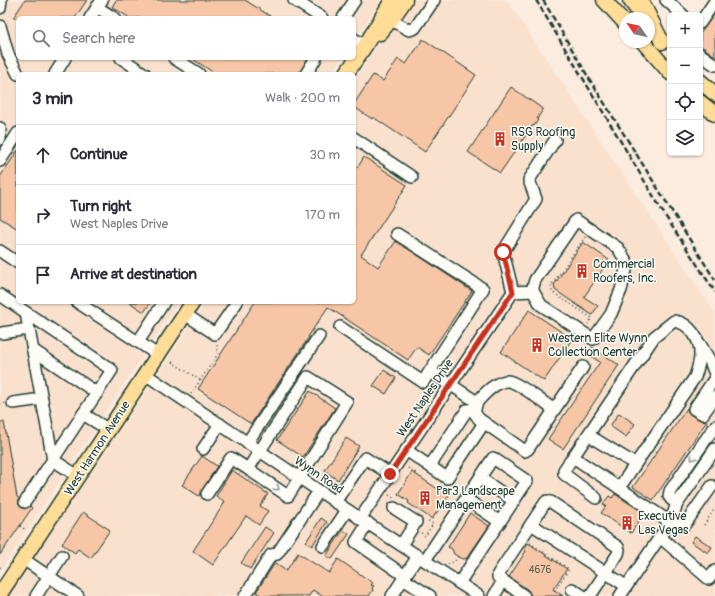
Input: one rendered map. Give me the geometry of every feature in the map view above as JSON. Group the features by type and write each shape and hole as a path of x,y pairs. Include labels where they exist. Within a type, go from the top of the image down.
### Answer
{"main road":[{"path":"359,43 383,30 392,0"},
{"path":"387,17 405,0"},
{"path":"604,0 619,16"},
{"path":"612,0 621,12"},
{"path":"630,0 639,12"},
{"path":"641,0 666,47"},
{"path":"655,33 666,47"},
{"path":"647,48 667,70"},
{"path":"347,72 352,60"},
{"path":"703,84 715,94"},
{"path":"703,104 715,114"},
{"name":"West Harmon Avenue","path":"1,590 192,304"}],"street":[{"path":"0,8 1,0"},
{"path":"294,0 319,16"},
{"path":"344,16 355,0"},
{"path":"387,17 409,30 415,28 434,0"},
{"path":"666,0 680,12"},
{"path":"703,19 715,1"},
{"path":"91,16 100,4 112,16"},
{"path":"0,26 8,54 17,72"},
{"path":"703,56 715,66"},
{"path":"56,72 64,60"},
{"path":"124,60 142,72"},
{"path":"177,60 196,72"},
{"path":"307,72 315,60"},
{"path":"0,128 0,139"},
{"path":"0,161 16,136"},
{"path":"356,139 412,177"},
{"path":"533,292 513,292 503,252 536,199 529,180 555,140"},
{"path":"576,220 590,229 618,248 626,261 627,266 621,290 611,314 593,339 541,305 533,292 535,280 576,220"},
{"path":"340,327 423,382 483,289 397,234"},
{"path":"0,251 16,262"},
{"name":"West Naples Drive","path":"404,577 356,542 364,521 390,474 513,292"},
{"path":"0,295 112,370 25,502"},
{"path":"80,304 158,356"},
{"path":"138,342 163,304"},
{"path":"185,314 215,334 236,304"},
{"path":"26,313 53,460 78,476"},
{"path":"596,498 564,474 564,470 654,337 664,327 674,321 680,321 693,332 710,361 715,374"},
{"path":"2,334 29,329"},
{"path":"247,443 319,336"},
{"path":"619,488 695,377 700,357 700,350 696,338"},
{"path":"33,350 97,393"},
{"path":"554,410 509,381 499,384 487,391 476,405 474,412 484,423 525,451 528,449 583,367"},
{"path":"430,371 450,384 476,405"},
{"name":"Wynn Road","path":"145,374 347,510 479,596"},
{"path":"207,494 231,458 288,496 347,402 308,377 248,469"},
{"path":"715,378 694,409 703,414 715,397"},
{"path":"12,403 42,399"},
{"path":"430,466 466,410 476,405"},
{"path":"83,414 109,430"},
{"path":"406,450 447,478 484,423"},
{"path":"203,449 220,424"},
{"path":"677,504 669,496 670,491 715,426"},
{"path":"588,435 635,464"},
{"path":"531,524 606,573 624,593 665,529 677,504 715,449"},
{"path":"573,457 619,488 665,529 710,579 715,571"},
{"path":"335,502 365,458 390,474"},
{"path":"392,596 404,577 422,558 466,499 493,458 527,481 459,583"},
{"path":"480,478 514,501"},
{"path":"665,529 685,524 712,486"},
{"path":"245,596 271,555 277,554 319,491"},
{"path":"466,499 500,522"},
{"path":"524,596 498,577 498,574 547,501 551,502 618,546 618,554 590,596"},
{"path":"394,508 416,522 401,545"},
{"path":"323,546 347,510"},
{"path":"36,596 62,556"},
{"path":"23,559 78,596"},
{"path":"404,577 430,596"},
{"path":"494,596 503,581"},
{"path":"572,589 583,596"}],"path":[{"path":"552,291 551,286 590,229"},
{"path":"548,293 552,291"},
{"path":"552,291 592,318 582,332"},
{"path":"191,394 218,354 215,334"},
{"path":"172,362 200,380"},
{"path":"408,468 416,473"},
{"path":"704,524 715,508"},
{"path":"20,526 26,530"},
{"path":"529,543 569,569 554,590 561,594 560,596"},
{"path":"448,564 454,562 458,557"}],"shaded area":[{"path":"0,0 381,0 356,37 356,16 16,16 16,60 341,60 332,72 16,72 16,304 178,304 0,571"},
{"path":"408,0 507,0 715,313 715,596 9,596 205,304 356,304 356,77"}],"building":[{"path":"25,0 87,0 76,16 16,16 16,18 13,18"},
{"path":"116,0 245,0 270,16 127,16 112,7"},
{"path":"715,13 715,56 703,48 703,30"},
{"path":"423,39 476,75 425,152 373,117 372,119 356,108 356,101 373,75 383,81 398,59 406,64"},
{"path":"194,60 307,60 300,72 213,72"},
{"name":"RSG Roofing Supply","path":"511,87 543,109 534,126 533,125 500,173 468,152"},
{"path":"16,153 16,228 0,218 0,177"},
{"path":"364,157 407,185 361,255 378,267 396,241 472,291 429,355 417,347 408,360 328,307 251,424 198,389 254,304 356,304 356,166 358,167"},
{"name":"Commercial Roofers, Inc.","path":"583,242 609,260 584,297 598,306 592,315 555,290 554,285"},
{"path":"132,304 150,304 144,312"},
{"name":"Western Elite Wynn Collection Center","path":"529,310 572,339 544,381 501,352"},
{"path":"592,347 619,365 563,449 548,439 600,362 587,354"},
{"path":"384,370 396,378 386,394 373,386"},
{"path":"310,391 335,408 303,457 277,440"},
{"path":"687,408 691,415 700,420 707,421 653,500 633,487"},
{"path":"619,413 635,424 626,437 610,426"},
{"path":"0,422 4,422 17,497 19,498 19,505 24,509 30,506 32,508 0,555"},
{"path":"346,438 359,446 338,480 325,470"},
{"path":"202,456 217,466 199,496 182,485"},
{"path":"232,470 268,494 260,506 268,511 259,525 246,516 213,565 193,551 225,502 216,496"},
{"name":"Par3 Landscape Management","path":"412,472 441,491 442,489 450,494 432,519 408,503 409,501 398,494"},
{"name":"Executive Las Vegas","path":"615,494 644,513 631,533 601,513 606,506 603,504 609,496 612,498"},
{"path":"83,512 110,530 91,558 78,549 75,553 62,544"},
{"path":"470,513 489,526 467,558 464,559 454,554 452,549 448,547"},
{"path":"321,518 327,522 312,546 306,542"},
{"path":"265,527 274,533 250,569 241,563"},
{"path":"343,530 349,534 332,559 326,556"},
{"path":"695,536 712,547 708,553 691,542"},
{"path":"528,543 567,569 553,589 563,596 531,596 528,590 509,577 526,551 524,549"},
{"path":"298,553 329,573 338,559 373,583 371,585 374,586 372,588 373,590 369,596 322,596 313,590 309,596 262,596 256,592 275,563 286,571"}],"railway":[{"path":"536,0 666,217 715,292"},
{"path":"543,0 590,80 715,280"}],"place":[{"name":"RSG Roofing Supply","path":"500,139"},
{"name":"Commercial Roofers, Inc.","path":"582,271"},
{"name":"Western Elite Wynn Collection Center","path":"537,345"},
{"name":"Par3 Landscape Management","path":"425,498"},
{"name":"Executive Las Vegas","path":"627,523"}],"route":[{"path":"390,474 513,292 503,252"}]}
